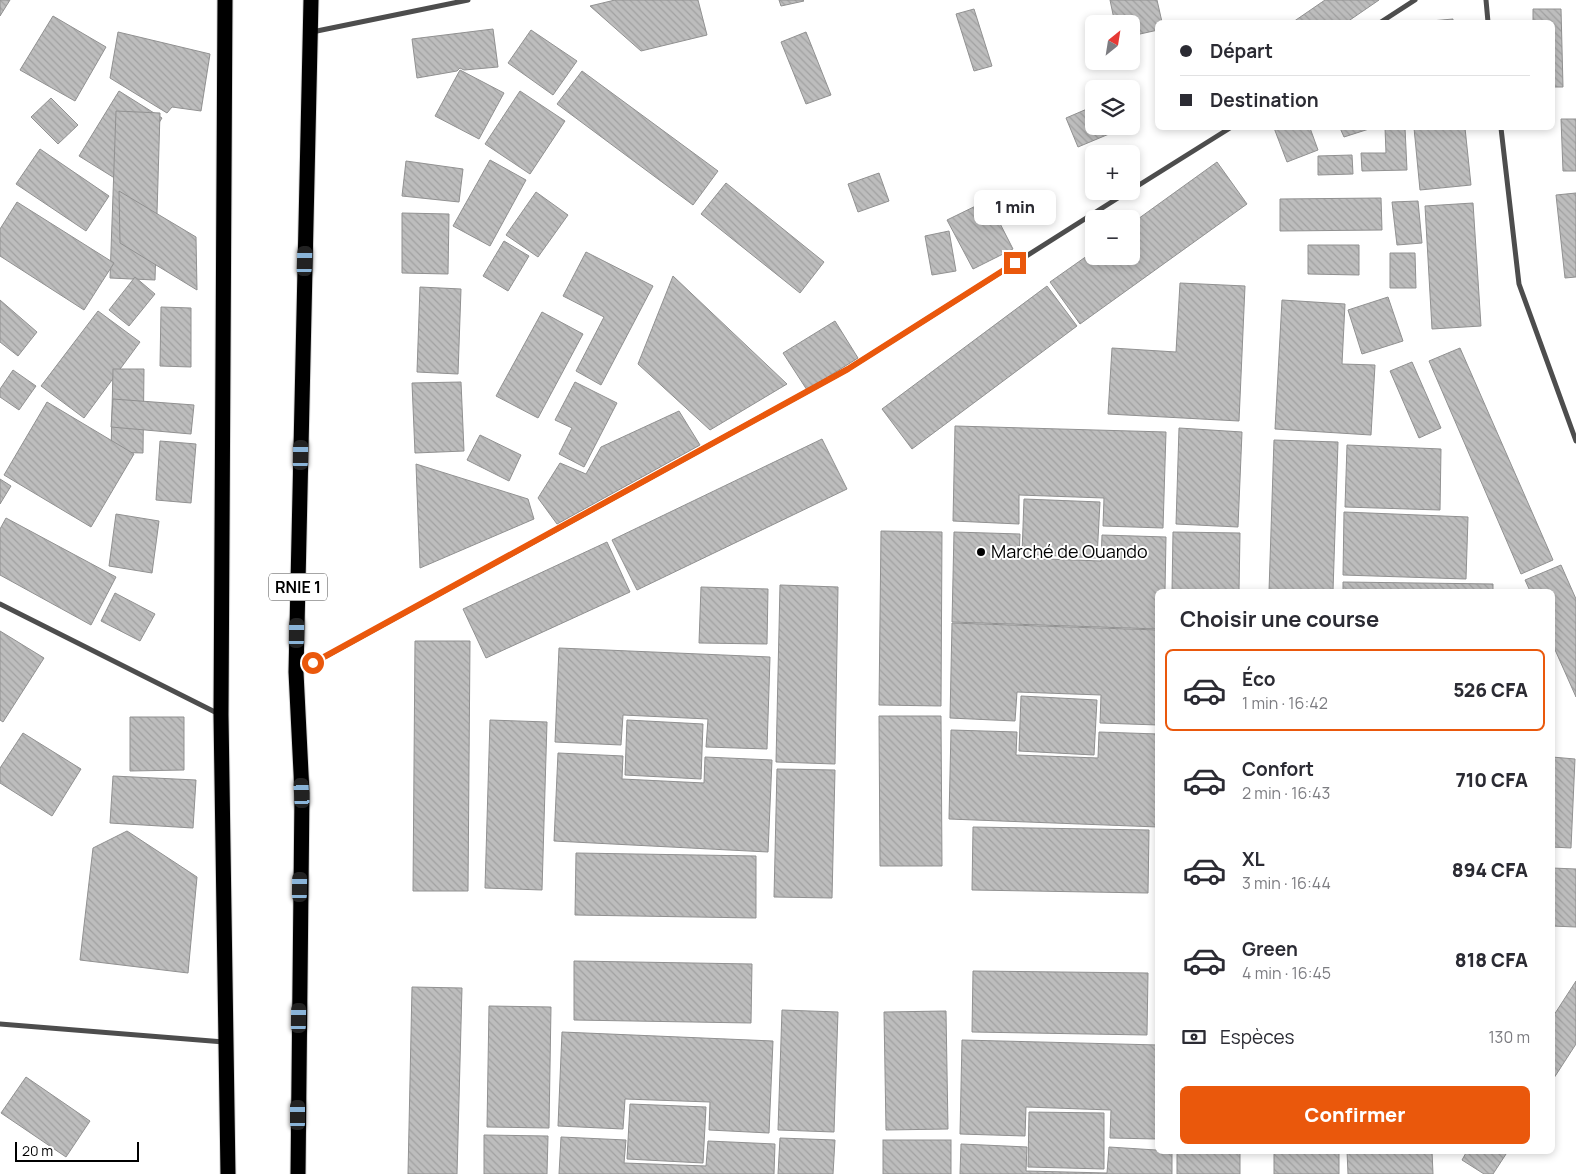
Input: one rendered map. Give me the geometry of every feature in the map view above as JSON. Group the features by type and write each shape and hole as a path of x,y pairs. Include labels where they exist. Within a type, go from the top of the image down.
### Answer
{"highway":[{"path":"225,0 221,715 228,1174"},
{"name":"RNIE 1","path":"298,1174 302,793 296,672 311,0"}],"street":[{"path":"311,32 468,0"},
{"path":"1384,20 1416,0"},
{"path":"1486,0 1488,20"},
{"path":"1140,185 1227,130"},
{"path":"1501,130 1519,284 1576,441"},
{"path":"296,672 848,369 1116,200"},
{"path":"0,604 221,715"},
{"path":"0,1024 226,1042"}],"building":[{"path":"0,0 10,0 0,16"},
{"path":"615,0 698,0 707,35 641,51 590,6"},
{"path":"779,0 803,0 804,1 781,6"},
{"path":"1110,0 1157,0 1162,20 1155,20 1155,31 1140,34 1140,15 1113,15"},
{"path":"1325,0 1379,0 1350,20 1296,20"},
{"path":"974,9 992,66 974,71 956,14"},
{"path":"1533,9 1561,9 1563,87 1555,87 1555,20 1533,20"},
{"path":"53,16 106,47 75,101 20,70"},
{"path":"493,29 498,67 464,70 460,68 457,71 417,78 412,39"},
{"path":"531,30 577,61 553,95 508,63"},
{"path":"118,32 210,54 201,111 172,107 167,113 110,78"},
{"path":"806,32 831,95 806,104 781,42"},
{"path":"460,70 504,93 479,139 435,116"},
{"path":"582,71 718,171 693,205 557,104"},
{"path":"119,91 162,118 121,182 79,156"},
{"path":"520,91 565,121 530,174 485,144"},
{"path":"51,98 78,125 58,144 31,117"},
{"path":"1085,110 1085,135 1107,135 1078,147 1066,118"},
{"path":"116,111 160,113 155,280 110,278"},
{"path":"1561,119 1576,119 1576,171 1563,171"},
{"path":"1275,130 1311,130 1318,150 1287,162"},
{"path":"1341,130 1366,130 1344,137"},
{"path":"1385,130 1405,130 1407,170 1362,171 1361,153 1386,153"},
{"path":"1414,130 1465,130 1471,185 1420,190"},
{"path":"40,149 109,196 86,231 16,184"},
{"path":"1352,155 1353,174 1318,175 1318,156"},
{"path":"490,160 526,180 490,246 453,226"},
{"path":"406,161 463,169 459,202 402,196"},
{"path":"1217,162 1247,204 1080,324 1050,282 1085,257 1085,265 1140,265 1140,218"},
{"path":"879,173 889,201 858,212 848,184"},
{"path":"726,183 824,262 800,293 701,214"},
{"path":"119,191 196,237 197,290 120,243"},
{"path":"536,192 568,215 538,257 506,235"},
{"path":"1576,193 1576,277 1565,278 1556,195"},
{"path":"1381,198 1382,230 1280,231 1280,199"},
{"path":"988,200 1013,249 973,269 947,220"},
{"path":"1418,201 1422,243 1397,245 1392,202"},
{"path":"17,202 114,263 84,310 0,256 0,229"},
{"path":"1473,203 1481,326 1432,329 1425,206"},
{"path":"402,213 449,214 448,274 402,273"},
{"path":"949,231 956,271 932,275 925,236"},
{"path":"504,241 529,256 508,291 483,276"},
{"path":"1308,245 1359,245 1359,275 1308,274"},
{"path":"586,252 653,286 601,385 576,371 604,317 563,296"},
{"path":"1390,253 1415,253 1416,288 1390,288"},
{"path":"673,276 787,384 710,430 638,364"},
{"path":"135,277 155,294 129,326 109,310"},
{"path":"1180,283 1245,286 1239,421 1108,414 1112,348 1176,352"},
{"path":"1047,286 1077,326 912,449 882,409"},
{"path":"420,287 461,289 458,374 417,372"},
{"path":"1388,297 1403,341 1362,354 1348,310"},
{"path":"0,300 37,332 18,356 0,342"},
{"path":"1282,300 1345,304 1342,364 1375,365 1371,435 1275,429"},
{"path":"161,307 191,308 191,367 160,366"},
{"path":"98,311 140,342 84,418 41,386"},
{"path":"542,312 583,334 538,418 496,396"},
{"path":"835,321 858,358 807,390 783,353"},
{"path":"1460,348 1553,560 1521,574 1429,361"},
{"path":"1412,362 1441,428 1419,438 1390,371"},
{"path":"113,369 144,369 143,453 111,452"},
{"path":"13,370 36,386 19,410 0,397 0,389"},
{"path":"461,382 464,451 415,453 412,383"},
{"path":"575,382 617,403 584,467 559,454 572,428 555,420"},
{"path":"113,399 194,405 191,434 111,427"},
{"path":"47,402 134,454 91,527 4,475"},
{"path":"679,411 700,445 557,524 538,498 560,463 586,474 601,447"},
{"path":"955,426 1166,432 1163,528 1103,526 1104,498 1019,495 1019,524 953,521"},
{"path":"1179,428 1242,432 1238,527 1176,524"},
{"path":"480,435 521,455 509,481 467,460"},
{"path":"822,439 847,489 637,590 612,540"},
{"path":"1274,440 1338,442 1333,589 1269,589"},
{"path":"160,441 196,444 191,503 156,500"},
{"path":"1347,445 1441,449 1440,510 1345,507"},
{"path":"416,464 528,499 534,519 420,568"},
{"path":"0,479 11,486 0,504"},
{"path":"1024,499 1100,502 1097,558 1022,554"},
{"path":"1344,512 1468,517 1466,579 1343,575"},
{"path":"116,514 159,521 152,573 109,566"},
{"path":"6,518 116,577 91,625 0,575 0,529"},
{"path":"881,531 942,532 941,706 879,705"},
{"path":"954,532 1020,534 1019,558 1101,561 1102,535 1166,537 1165,589 1155,589 1155,629 952,622"},
{"path":"1173,532 1240,533 1239,589 1172,589"},
{"path":"607,542 630,592 486,658 463,609"},
{"path":"1561,565 1576,599 1576,697 1555,650 1555,589 1529,589 1525,580"},
{"path":"1343,582 1493,584 1493,589 1343,589"},
{"path":"780,585 838,587 835,764 776,762"},
{"path":"701,587 768,589 767,644 699,643"},
{"path":"115,593 155,614 140,641 101,621"},
{"path":"952,623 1155,630 1155,725 1100,723 1101,695 1017,692 1015,721 950,718"},
{"path":"0,631 44,658 3,722 0,720"},
{"path":"415,641 470,641 468,891 413,891"},
{"path":"559,648 770,657 767,749 706,747 708,719 623,715 621,745 555,742"},
{"path":"1021,696 1097,700 1094,755 1019,751"},
{"path":"879,716 941,716 942,866 880,866"},
{"path":"130,717 184,717 184,770 130,771"},
{"path":"490,720 547,722 542,890 485,888"},
{"path":"627,720 703,724 701,779 625,775"},
{"path":"951,730 1017,732 1016,755 1098,758 1099,732 1155,734 1155,827 949,819"},
{"path":"23,733 81,769 52,816 0,783 0,768"},
{"path":"558,753 623,756 622,779 704,783 705,757 772,760 768,852 554,841"},
{"path":"1555,757 1575,759 1571,848 1555,847"},
{"path":"777,769 835,770 832,898 774,897"},
{"path":"113,776 196,780 193,828 110,823"},
{"path":"973,827 1149,830 1148,893 972,890"},
{"path":"127,831 197,877 188,973 80,960 93,848"},
{"path":"576,853 756,856 756,918 575,915"},
{"path":"1555,868 1576,869 1576,927 1555,926"},
{"path":"574,961 752,964 751,1023 574,1020"},
{"path":"973,971 1148,973 1147,1035 972,1032"},
{"path":"1576,981 1576,1044 1555,1076 1555,1013"},
{"path":"412,987 462,988 457,1174 408,1174"},
{"path":"489,1006 551,1007 549,1128 487,1127"},
{"path":"782,1010 838,1012 834,1132 778,1130"},
{"path":"946,1011 948,1129 886,1130 884,1012"},
{"path":"562,1032 773,1041 769,1133 709,1130 710,1102 625,1099 623,1129 558,1126"},
{"path":"962,1040 1155,1045 1155,1139 1110,1138 1111,1110 1026,1107 1025,1136 960,1134"},
{"path":"26,1077 90,1121 66,1157 1,1113"},
{"path":"630,1104 706,1107 703,1163 627,1159"},
{"path":"1029,1112 1104,1113 1104,1169 1028,1167"},
{"path":"484,1135 548,1136 547,1174 484,1174"},
{"path":"561,1137 626,1140 624,1163 706,1166 708,1141 775,1144 774,1174 559,1174"},
{"path":"780,1138 835,1140 833,1174 778,1174"},
{"path":"883,1140 951,1140 951,1174 883,1174"},
{"path":"961,1144 1027,1147 1026,1171 1107,1173 1109,1147 1155,1150 1155,1154 1172,1154 1172,1174 960,1174"},
{"path":"1177,1154 1240,1154 1240,1174 1177,1174"},
{"path":"1274,1154 1339,1154 1339,1174 1274,1174"},
{"path":"1347,1154 1432,1154 1433,1174 1348,1174"},
{"path":"1465,1154 1506,1154 1493,1174 1484,1174 1462,1160"}],"place":[{"name":"Marché de Ouando","path":"981,552"}],"route":[{"path":"313,663 848,369 1015,263"}]}
